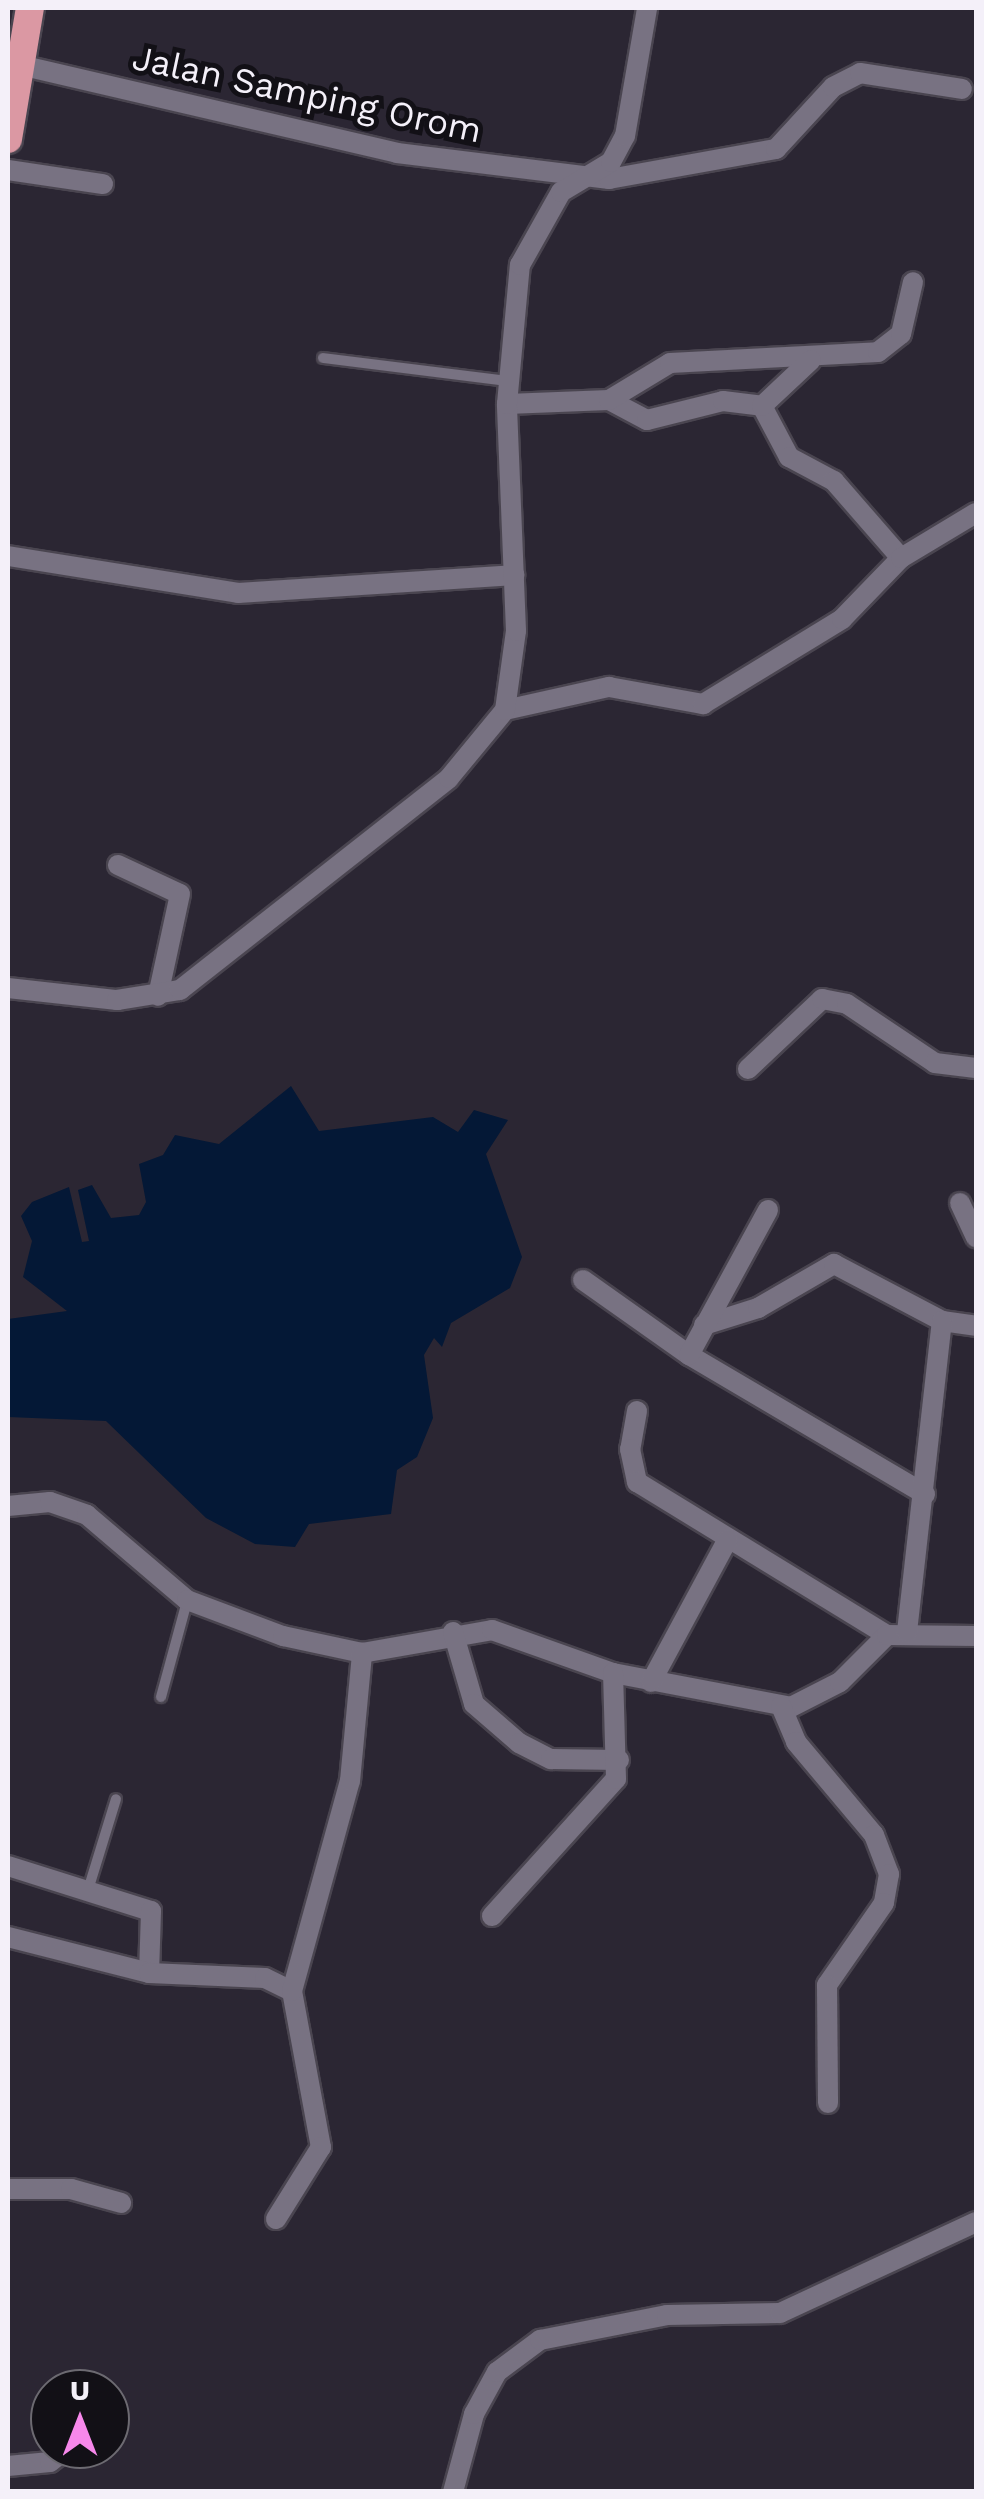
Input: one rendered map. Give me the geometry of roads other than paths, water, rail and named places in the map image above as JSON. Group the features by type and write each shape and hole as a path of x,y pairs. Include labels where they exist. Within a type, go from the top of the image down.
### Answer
{"highway":[{"path":"8,138 30,8"}],"street":[{"path":"8,988 158,996 255,934 449,778 504,710 514,576 508,380 532,228 583,175 611,162 625,136 647,8"},
{"name":"Jalan Samping Orom","path":"20,65 398,153 583,175 638,177 776,149 833,87 860,72 962,89"},
{"path":"8,170 103,184"},
{"path":"507,404 609,400 670,362 811,360 897,341 913,282"},
{"path":"609,400 647,420 722,402 762,406 811,360"},
{"path":"762,406 789,457 834,481 901,558"},
{"path":"504,710 620,686 703,704 842,619 901,558 976,513"},
{"path":"8,556 238,593 514,576"},
{"path":"118,865 180,894 158,996"},
{"path":"748,1068 822,999 847,1004 935,1064 976,1068"},
{"path":"960,1203 976,1238"},
{"path":"689,1355 768,1210"},
{"path":"704,1325 758,1308 828,1264 942,1321 976,1326"},
{"path":"583,1280 689,1355 925,1494"},
{"path":"8,1506 50,1502 86,1515 187,1600 282,1636 362,1653 452,1632 492,1630 612,1673 651,1682 781,1706 812,1702 897,1634 925,1494 942,1321"},
{"path":"638,1411 631,1474 728,1539 897,1634 976,1636"},
{"path":"651,1682 728,1539"},
{"path":"452,1632 474,1704 519,1744 552,1759 619,1760"},
{"path":"276,2219 321,2146 292,1990 350,1781 362,1653"},
{"path":"492,1916 616,1779 619,1760 612,1673"},
{"path":"781,1706 796,1742 874,1835 889,1874 884,1902 827,1985 828,2103"},
{"path":"8,1866 150,1912 149,1972"},
{"path":"8,1937 149,1972 266,1978 292,1990"},
{"path":"8,2189 70,2189 121,2203"},
{"path":"453,2492 474,2414 497,2372 540,2340 668,2315 780,2312 976,2222"}],"lane":[{"path":"323,358 508,380"},
{"path":"162,1696 187,1600"},
{"path":"88,1890 116,1798"}],"water":[{"path":"291,1086 319,1131 433,1117 458,1132 474,1110 508,1120 486,1154 522,1257 510,1288 451,1323 442,1347 434,1338 424,1355 433,1418 417,1457 397,1470 391,1514 309,1524 295,1547 255,1544 206,1518 106,1421 8,1417 8,1319 67,1311 23,1277 32,1241 21,1216 32,1202 69,1187 82,1242 89,1241 78,1190 92,1185 111,1218 139,1215 146,1202 139,1164 163,1155 175,1135 219,1144"}]}
